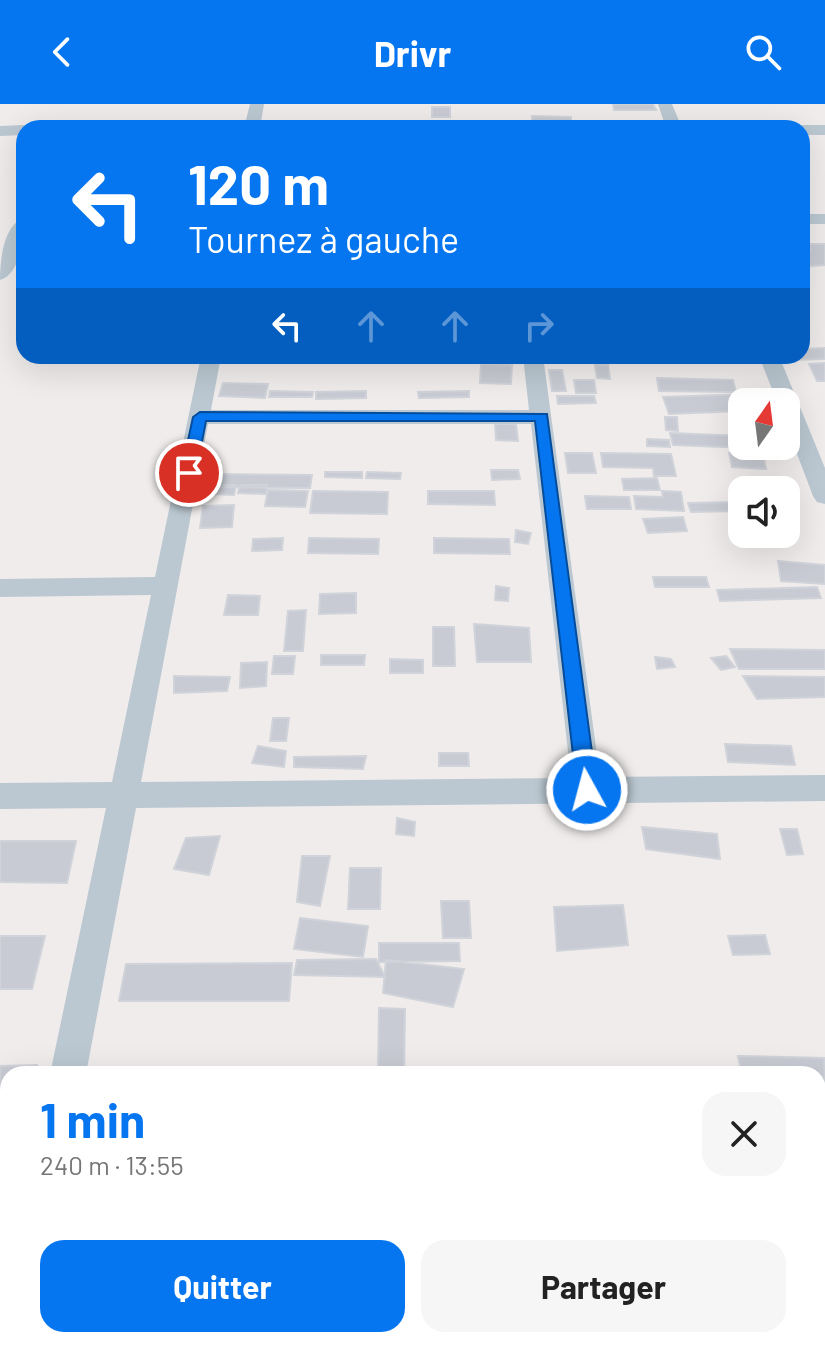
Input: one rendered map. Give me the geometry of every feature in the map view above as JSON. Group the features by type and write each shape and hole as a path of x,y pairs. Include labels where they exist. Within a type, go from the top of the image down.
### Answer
{"street":[{"path":"0,275 16,240"},
{"path":"70,1066 210,364"},
{"path":"534,364 587,790"},
{"path":"772,364 825,496"},
{"path":"200,417 542,417"},
{"path":"0,588 167,586"},
{"path":"0,796 825,788"}],"building":[{"path":"613,104 653,104 656,110 614,110"},
{"path":"432,107 450,107 450,117 432,117"},
{"path":"532,116 571,117 571,120 532,120"},
{"path":"810,244 825,244 825,265 810,266"},
{"path":"825,348 825,359 810,359 810,349"},
{"path":"825,363 825,381 817,381 810,364"},
{"path":"481,364 512,365 511,384 480,383"},
{"path":"595,365 608,365 610,379 597,378"},
{"path":"549,370 562,370 566,391 552,391"},
{"path":"657,378 733,380 735,388 728,388 728,392 659,391"},
{"path":"574,380 594,380 596,393 576,393"},
{"path":"223,383 268,384 265,398 219,396"},
{"path":"270,391 313,392 312,397 269,397"},
{"path":"366,391 366,398 316,399 316,392"},
{"path":"469,391 469,397 419,398 418,392"},
{"path":"728,395 728,412 669,414 663,397"},
{"path":"557,396 594,396 596,403 558,404"},
{"path":"665,417 677,417 678,431 666,430"},
{"path":"495,424 516,424 518,441 496,440"},
{"path":"670,433 728,435 728,447 673,445"},
{"path":"647,439 669,440 670,447 647,446"},
{"path":"565,453 592,453 596,473 568,473"},
{"path":"601,453 671,454 676,476 654,476 653,468 603,467"},
{"path":"730,460 764,460 766,469 732,467"},
{"path":"491,470 518,470 520,479 492,480"},
{"path":"325,472 362,472 362,478 325,477"},
{"path":"367,472 401,473 400,479 366,478"},
{"path":"216,474 312,475 310,488 213,487"},
{"path":"657,478 660,490 624,490 622,479"},
{"path":"214,485 236,485 234,495 212,494"},
{"path":"240,485 267,485 266,494 238,493"},
{"path":"268,490 308,491 305,507 265,506"},
{"path":"313,491 388,492 387,514 310,513"},
{"path":"428,491 494,491 495,505 428,504"},
{"path":"662,491 681,492 684,511 636,509 634,496 663,497"},
{"path":"585,496 629,497 631,509 587,509"},
{"path":"728,502 728,511 691,512 688,503"},
{"path":"234,505 232,527 200,528 203,506"},
{"path":"683,517 687,531 648,533 643,519"},
{"path":"516,530 531,533 528,544 515,542"},
{"path":"283,538 282,550 252,551 253,539"},
{"path":"309,538 379,539 378,554 308,553"},
{"path":"434,538 509,539 510,554 434,553"},
{"path":"778,561 825,565 825,584 781,581"},
{"path":"653,577 706,577 709,587 655,587"},
{"path":"496,586 509,588 508,601 495,600"},
{"path":"817,587 821,598 720,601 717,590"},
{"path":"356,593 356,613 319,614 320,594"},
{"path":"228,595 260,596 258,615 224,615"},
{"path":"306,610 303,651 284,651 288,611"},
{"path":"474,624 529,628 531,662 477,662"},
{"path":"433,627 454,627 455,666 433,666"},
{"path":"730,649 825,650 825,669 739,669"},
{"path":"321,655 365,655 364,665 321,665"},
{"path":"274,656 295,656 293,674 272,674"},
{"path":"726,656 735,667 721,670 711,658"},
{"path":"655,657 671,659 675,667 657,669"},
{"path":"390,659 423,660 423,673 390,673"},
{"path":"267,662 266,686 240,688 241,663"},
{"path":"174,676 230,677 227,691 174,693"},
{"path":"743,676 825,677 825,697 757,699"},
{"path":"273,718 289,718 286,741 270,741"},
{"path":"725,744 791,746 795,765 728,762"},
{"path":"258,746 286,751 284,767 252,763"},
{"path":"439,753 468,753 469,766 439,766"},
{"path":"366,756 363,769 294,767 294,757"},
{"path":"397,818 415,822 414,836 396,834"},
{"path":"642,827 717,834 720,859 646,849"},
{"path":"780,829 797,829 803,854 787,855"},
{"path":"220,836 209,875 174,869 186,838"},
{"path":"0,841 76,841 67,883 0,882"},
{"path":"302,856 330,856 320,906 297,902"},
{"path":"350,868 381,868 380,909 348,909"},
{"path":"441,901 469,901 471,938 443,938"},
{"path":"623,905 628,945 557,951 554,907"},
{"path":"300,918 368,926 363,957 294,949"},
{"path":"765,935 770,954 733,955 728,936"},
{"path":"0,936 45,936 32,989 0,989"},
{"path":"379,943 459,943 460,961 379,962"},
{"path":"376,959 385,977 294,975 297,960"},
{"path":"386,960 464,969 453,1007 383,993"},
{"path":"292,963 289,1001 119,1001 126,964"},
{"path":"379,1008 405,1009 404,1066 378,1066"},
{"path":"738,1056 824,1058 824,1066 740,1066"}],"route":[{"path":"189,473 200,417 542,417 587,790"}]}
